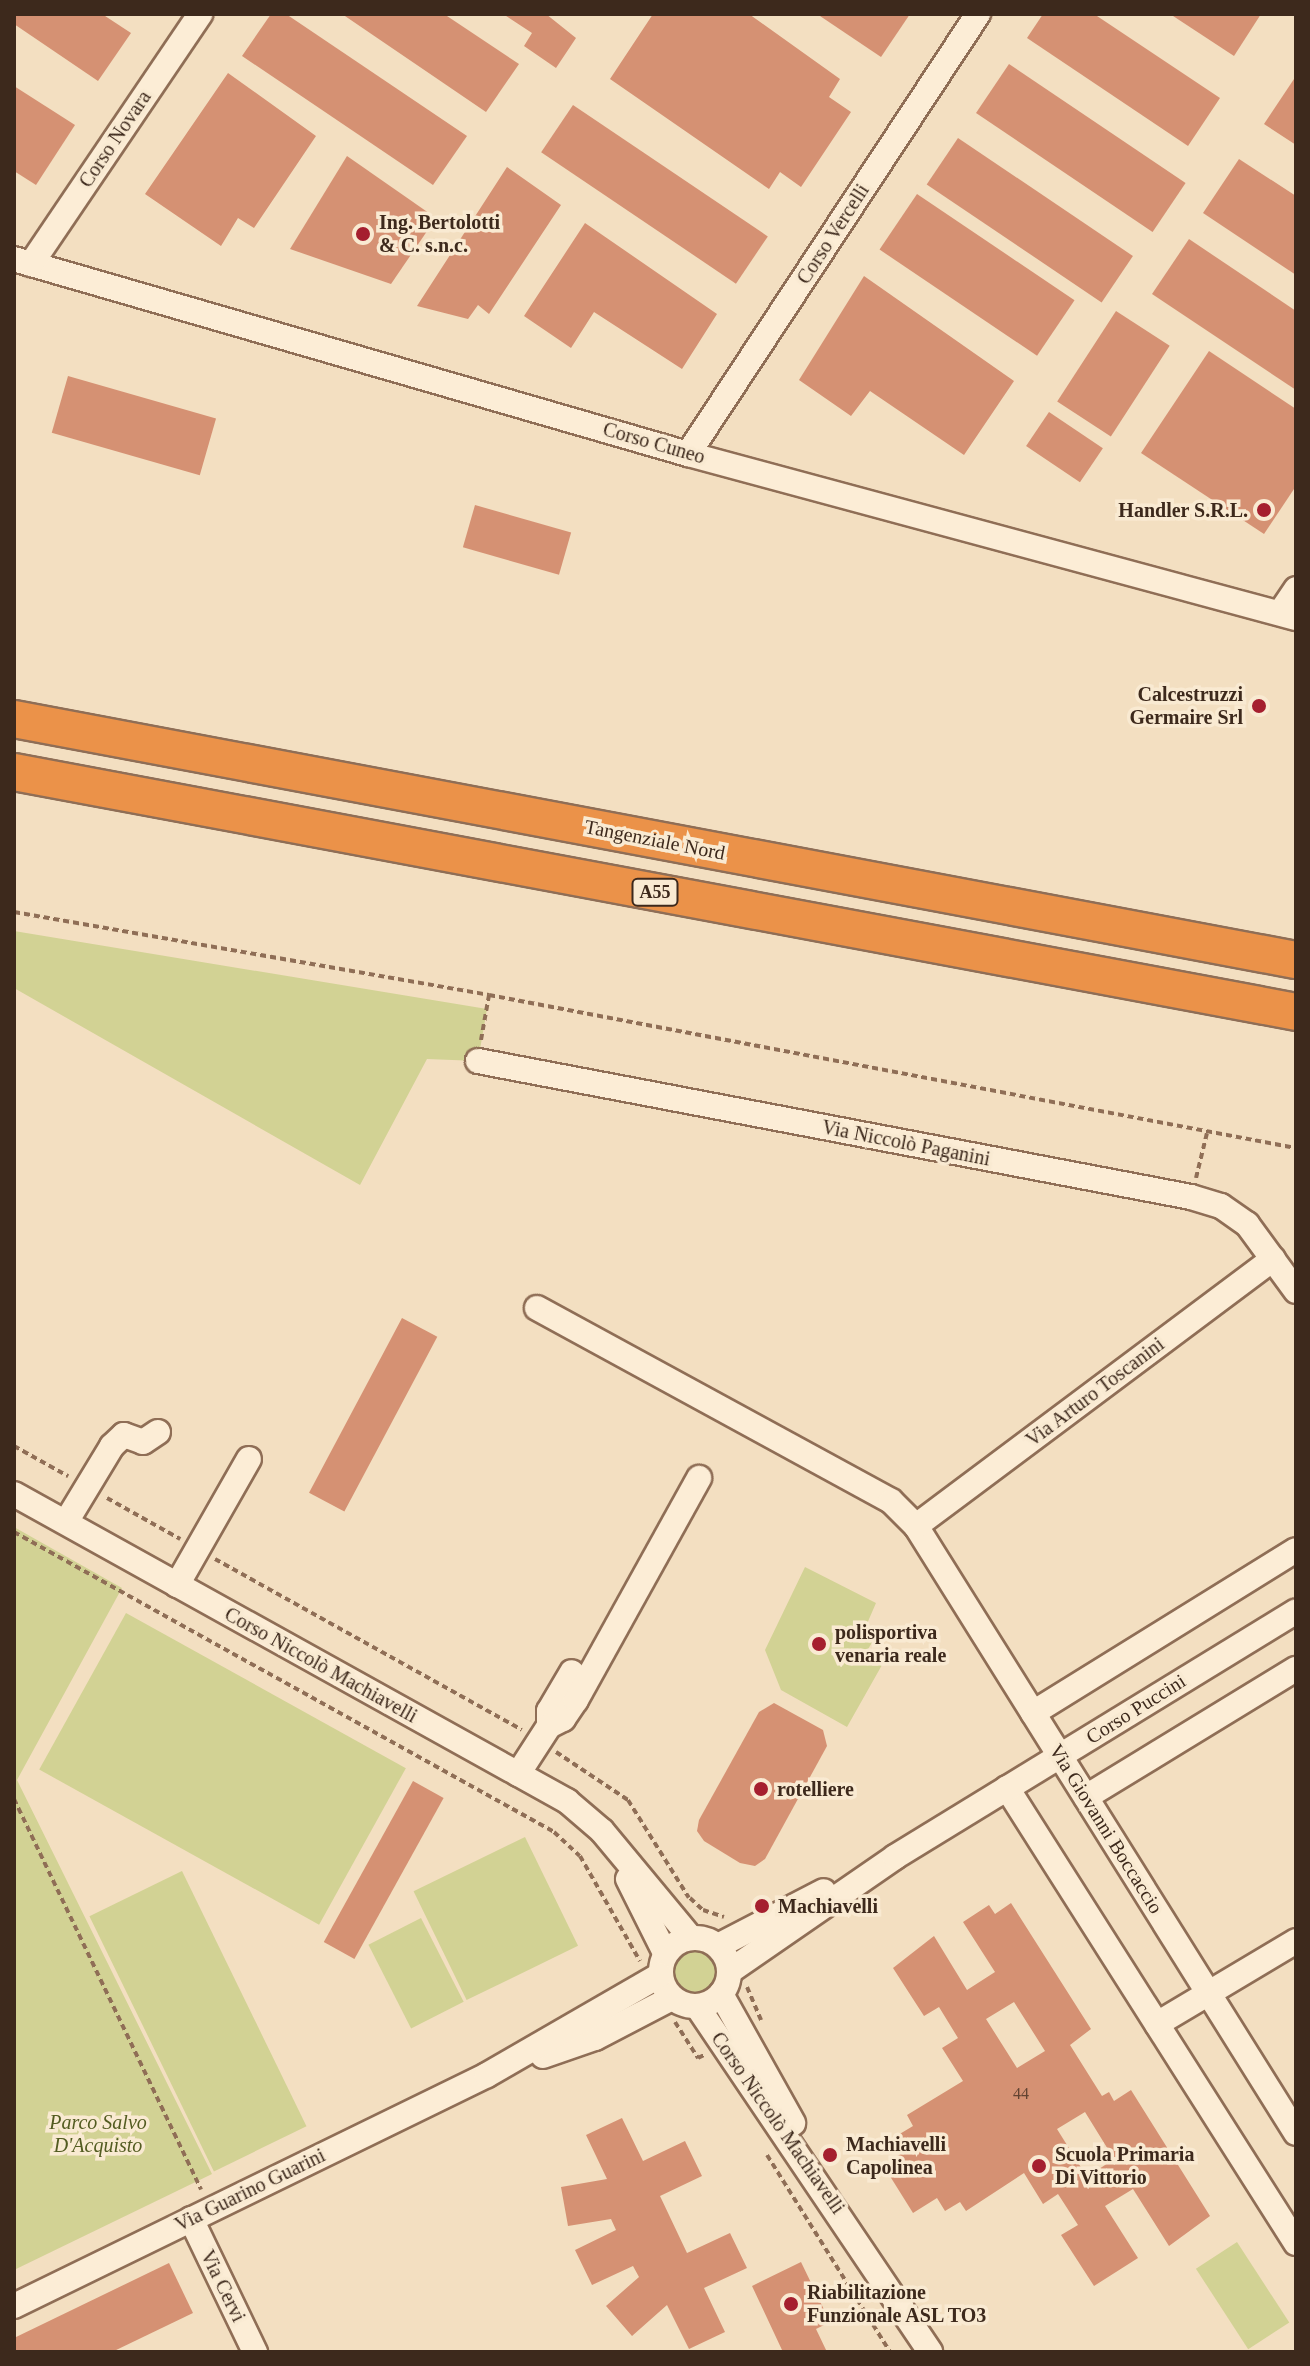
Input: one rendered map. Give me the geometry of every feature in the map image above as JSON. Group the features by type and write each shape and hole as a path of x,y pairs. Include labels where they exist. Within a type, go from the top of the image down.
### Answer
{"highway":[{"name":"Tangenziale Nord","path":"14,719 1296,960"},
{"name":"A55","path":"14,772 1296,1012"},
{"path":"14,793 291,823"}],"street":[{"name":"Corso Novara","path":"22,261 200,14"},
{"name":"Corso Vercelli","path":"688,454 978,14"},
{"name":"Corso Cuneo","path":"22,261 688,454 1288,616"},
{"path":"1288,616 1296,589"},
{"name":"Via Niccolò Paganini","path":"478,1061 1191,1197 1221,1206 1247,1224 1296,1291"},
{"name":"Via Arturo Toscanini","path":"916,1526 1273,1259"},
{"name":"Via Giovanni Boccaccio","path":"537,1308 891,1501 916,1526 1296,2133"},
{"path":"66,1522 124,1435 143,1442 158,1432"},
{"path":"177,1585 249,1459"},
{"path":"544,1733 563,1719 576,1700 699,1478"},
{"name":"Corso Niccolò Machiavelli","path":"14,1494 518,1774 586,1816 616,1851 657,1918 662,1964"},
{"path":"1033,1713 1296,1550"},
{"name":"Corso Puccini","path":"895,1857 1296,1611"},
{"path":"1086,1797 1296,1669"},
{"path":"518,1774 544,1733 549,1711 572,1672"},
{"path":"1007,1788 1296,2243"},
{"path":"895,1857 730,1971 721,1994 697,2006 672,1998 662,1964 690,1937 718,1946 895,1857"},
{"name":"Corso Niccolò Machiavelli","path":"657,1918 690,1937"},
{"path":"1157,2024 1296,1941"},
{"path":"718,1946 730,1971"},
{"name":"Via Guarino Guarini","path":"14,2306 487,2075 662,1964"},
{"name":"Corso Niccolò Machiavelli","path":"721,1994 859,2240"},
{"name":"Via Guarino Guarini","path":"487,2075 595,2038 672,1998"},
{"name":"Corso Niccolò Machiavelli","path":"697,2006 859,2240 930,2352"},
{"name":"Via Cervi","path":"200,2214 255,2352"}],"path":[{"path":"14,912 489,995 1296,1148"},
{"path":"478,1061 489,995"},
{"path":"1191,1197 1207,1133"},
{"path":"14,1446 199,1549 544,1733 628,1800 690,1898 626,1937 580,1856 554,1832 14,1532"},
{"path":"14,1799 200,2214"},
{"path":"705,2054 714,2067"},
{"path":"764,2149 890,2352"}],"green space":[{"path":"14,931 487,1009 478,1061 427,1059 360,1185 14,988"},
{"name":"Parco Salvo D'Acquisto","path":"14,1527 122,1588 17,1780 212,2174 14,2270"},
{"name":"polisportiva venaria reale","path":"805,1567 876,1603 863,1633 874,1639 867,1651 882,1665 847,1727 781,1690 765,1650"},
{"path":"126,1613 406,1768 319,1925 39,1770"},
{"path":"525,1837 578,1946 467,2000 414,1891"},
{"path":"182,1871 306,2126 214,2171 89,1916"},
{"path":"421,1918 464,2002 411,2029 368,1945"},
{"path":"695,1949 711,1955 717,1971 711,1987 695,1993 679,1987 673,1971 679,1955"},
{"path":"1237,2242 1289,2323 1248,2349 1196,2269"}],"building":[{"path":"14,14 102,14 131,33 98,81 14,24"},
{"path":"271,14 286,14 467,136 433,185 242,56"},
{"path":"342,14 444,14 519,64 486,112"},
{"path":"503,14 546,14 576,38 556,68 524,46 532,33"},
{"path":"653,14 749,14 840,79 829,97 851,112 801,187 780,172 769,189 610,79"},
{"path":"817,14 910,14 881,57"},
{"path":"1043,14 1094,14 1220,98 1188,146 1027,38"},
{"path":"1170,14 1261,14 1234,56"},
{"path":"1009,64 1186,183 1153,232 976,113"},
{"path":"228,73 316,136 254,228 238,218 221,246 145,194"},
{"path":"1296,76 1296,145 1264,124"},
{"path":"14,86 75,125 36,185 14,171"},
{"path":"573,105 768,236 736,284 541,152"},
{"path":"958,138 1133,256 1102,302 927,184"},
{"name":"Ing. Bertolotti & C. s.n.c.","path":"347,156 436,218 391,284 290,249"},
{"path":"1239,159 1296,196 1296,275 1203,213"},
{"path":"507,167 561,205 489,314 478,305 468,319 417,306"},
{"path":"917,194 1075,300 1037,356 880,250"},
{"path":"585,223 717,314 682,369 594,312 571,348 524,316"},
{"path":"1189,239 1296,311 1296,390 1152,294"},
{"path":"864,276 1014,381 964,455 870,391 851,416 799,380"},
{"path":"1116,311 1170,346 1111,436 1057,402"},
{"path":"1209,351 1296,409 1296,486 1264,534 1141,453"},
{"path":"68,376 216,418 200,475 52,433"},
{"path":"1049,412 1103,448 1080,482 1026,446"},
{"path":"475,505 571,533 559,575 463,547"},
{"path":"402,1318 437,1337 344,1512 309,1493"},
{"name":"rotelliere","path":"774,1703 823,1730 827,1746 765,1859 755,1866 740,1863 704,1841 697,1831 699,1820 759,1712"},
{"path":"413,1781 444,1798 354,1959 324,1942"},
{"path":"1011,1903 1091,2029 1070,2045 1102,2096 1109,2092 1114,2101 1131,2090 1210,2216 1169,2246 1133,2189 1105,2206 1138,2258 1094,2286 1061,2235 1078,2225 1058,2194 1043,2204 1024,2173 966,2211 960,2202 945,2211 937,2198 913,2213 883,2165 907,2150 898,2135 913,2126 907,2115 963,2081 942,2048 958,2038 939,2007 924,2016 893,1968 934,1936 967,1990 995,1972 963,1922 989,1905 995,1914","holes":["1014,2002 1045,2051 1017,2068 986,2019","1085,2112 1114,2159 1087,2177 1057,2129"]},
{"path":"622,2118 643,2161 685,2141 702,2176 660,2196 687,2253 730,2233 747,2268 704,2288 725,2332 689,2349 667,2305 632,2336 606,2306 639,2277 633,2266 592,2285 575,2250 616,2230 611,2219 568,2226 561,2187 607,2179 586,2135"},
{"name":"Riabilitazione Funzionale ASL TO3","path":"801,2262 830,2322 816,2329 827,2352 777,2352 782,2350 752,2286"},
{"path":"169,2263 193,2313 112,2352 14,2352 14,2338"}],"place":[{"name":"Ing. Bertolotti & C. s.n.c.","path":"363,234"},
{"name":"Handler S.R.L.","path":"1264,510"},
{"name":"Calcestruzzi Germaire Srl","path":"1259,706"},
{"name":"polisportiva venaria reale","path":"819,1644"},
{"name":"rotelliere","path":"761,1789"},
{"name":"Machiavelli","path":"762,1906"},
{"name":"Machiavelli Capolinea","path":"830,2155"},
{"name":"Scuola Primaria Di Vittorio","path":"1039,2166"},
{"name":"Riabilitazione Funzionale ASL TO3","path":"791,2304"}]}
